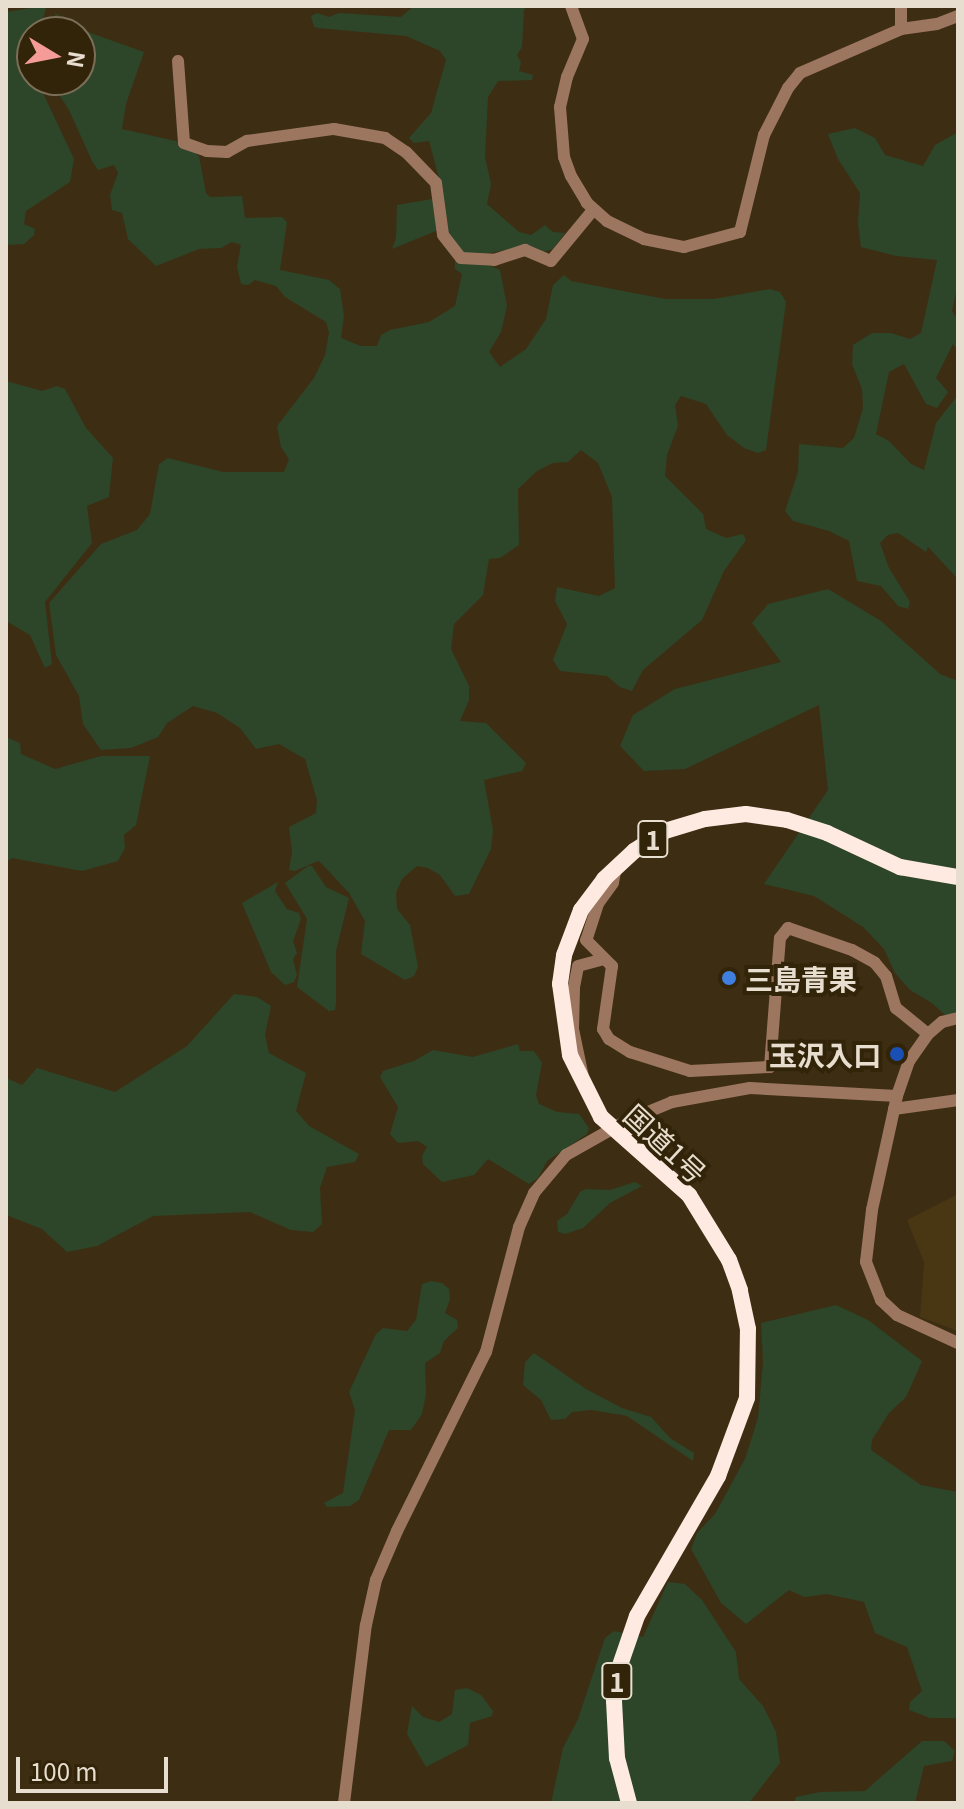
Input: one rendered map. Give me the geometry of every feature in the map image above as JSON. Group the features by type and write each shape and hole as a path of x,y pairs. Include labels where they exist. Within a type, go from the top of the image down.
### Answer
{"highway":[{"name":"国道1号","path":"629,1803 617,1758 614,1701 617,1674 637,1616 718,1476 736,1435 747,1398 750,1358 742,1303 729,1260 689,1195 601,1117 583,1086 570,1055 561,1005 564,955 581,910 616,867 665,831 705,819 746,814 787,820 827,833 900,867 958,877"}],"street":[{"path":"571,6 583,39 563,89 560,134 571,176 593,210 627,232 684,247 740,232 764,135 793,81 819,62 901,29 958,16"},
{"path":"901,6 901,29"},
{"path":"178,61 184,143 207,151 227,152 247,141 334,129 385,138 406,152 436,183 443,235 461,258 494,260 525,250 551,261 593,210"},
{"path":"616,867 613,883 598,904 586,940 612,966 603,1029 609,1039 630,1052 690,1071 770,1067 780,938 788,928 852,950 875,963 886,976 896,1008 928,1034"},
{"path":"583,1086 582,1059 573,1029 574,987 578,966 604,959"},
{"path":"958,1018 942,1022 928,1034 909,1061 894,1109 867,1239 866,1262 881,1300 897,1315 958,1343"},
{"path":"344,1803 366,1625 376,1580 486,1352 519,1227 534,1193 566,1155 626,1121 672,1102 750,1088 897,1096"},
{"path":"894,1109 958,1100"}],"shaded area":[{"path":"958,1194 958,1331 920,1317 924,1262 907,1220"}],"green space":[{"path":"43,6 46,9 44,16 16,16 16,96 44,96 74,159 70,182 26,211 24,224 35,229 34,235 24,244 6,245 6,12"},
{"path":"414,6 527,6 524,10 522,47 517,55 521,62 519,71 533,75 532,80 498,81 488,97 485,157 491,184 487,204 519,232 531,235 545,225 553,232 565,233 553,249 543,252 526,246 485,254 465,254 447,234 436,231 392,249 396,238 397,205 432,199 439,178 429,141 414,143 409,138 431,113 446,60 440,51 406,36 318,28 314,27 311,16 317,13 329,17 339,13 401,17"},
{"path":"96,35 144,52 126,104 122,129 180,142 199,156 206,193 210,197 242,196 245,218 282,217 287,222 280,270 329,280 340,289 344,316 341,338 361,346 377,346 381,335 390,330 429,322 455,306 462,274 455,269 455,260 485,263 500,270 507,306 501,332 489,352 500,367 526,349 546,319 553,285 564,275 571,281 665,299 714,299 770,289 780,292 786,302 766,450 758,453 744,448 727,435 706,404 681,396 675,405 678,426 667,455 665,476 703,514 706,529 726,538 743,534 746,540 724,571 702,620 643,670 632,691 620,687 607,676 560,671 553,660 567,624 555,601 557,587 599,596 615,588 612,497 598,463 581,450 568,462 553,463 537,471 518,489 519,545 500,558 489,559 483,595 454,624 451,649 469,686 469,700 460,721 486,723 526,763 522,771 484,780 493,830 491,849 469,894 455,896 440,875 428,868 417,866 402,879 396,893 397,909 410,925 418,967 414,976 405,980 361,954 365,921 349,893 322,864 318,861 295,871 289,870 292,852 289,827 316,813 317,800 305,759 279,744 256,749 240,728 217,713 193,706 167,723 158,737 131,748 101,750 83,724 79,696 56,655 49,603 101,544 137,530 150,514 159,464 168,458 223,472 284,472 289,459 281,447 277,426 314,378 325,355 329,333 326,322 285,297 276,286 255,280 248,285 241,284 237,267 241,245 232,242 221,248 199,249 156,266 128,239 122,213 112,210 110,195 118,173 114,165 98,170 60,96 96,96"},
{"path":"855,128 875,138 885,155 923,166 935,145 958,132 958,283 952,311 958,320 958,351 953,344 936,378 948,392 937,408 926,404 904,364 889,372 876,434 889,441 911,464 924,470 936,423 958,395 958,579 928,547 926,552 898,533 888,535 880,543 889,568 910,602 908,609 898,606 881,586 857,581 849,541 829,531 793,521 785,511 798,472 799,444 843,448 854,438 863,408 862,389 852,364 853,345 872,333 891,333 910,339 921,333 937,260 896,256 861,247 858,223 860,193 838,159 828,134"},
{"path":"6,381 42,391 57,386 65,389 86,428 113,458 109,497 87,506 92,543 45,602 52,664 45,668 30,635 6,621"},
{"path":"828,589 881,621 940,674 958,681 958,1027 932,1003 910,990 895,973 884,949 863,927 814,896 764,884 828,790 819,705 685,769 644,771 620,746 633,715 675,689 781,662 752,623 768,604"},
{"path":"6,737 20,743 21,754 55,769 101,756 150,756 136,825 124,835 125,848 118,861 82,871 12,858 6,862"},
{"path":"312,866 326,887 349,898 336,951 335,1010 329,1011 297,987 307,919 285,883"},
{"path":"278,882 275,891 287,909 299,913 301,919 293,941 297,953 293,959 297,975 294,982 285,985 271,972 242,903"},
{"path":"234,994 257,997 271,1006 265,1035 269,1053 306,1073 296,1111 309,1126 359,1154 355,1162 327,1167 320,1188 322,1224 313,1232 291,1230 250,1212 153,1216 97,1246 67,1252 42,1229 6,1215 6,1078 22,1085 37,1068 115,1092 187,1046"},
{"path":"518,1044 520,1051 534,1051 542,1063 536,1095 539,1104 557,1112 579,1114 589,1128 587,1134 547,1161 538,1178 529,1184 488,1159 474,1175 442,1182 423,1164 422,1156 427,1147 418,1141 398,1143 390,1134 398,1107 380,1077 383,1071 414,1061 433,1050 473,1057"},
{"path":"635,1182 642,1186 610,1203 583,1228 565,1234 558,1232 557,1221 567,1214 580,1192 586,1189 610,1190"},
{"path":"431,1281 442,1283 449,1289 450,1299 445,1313 457,1320 458,1328 444,1341 440,1353 425,1363 426,1394 422,1414 411,1430 389,1430 359,1500 350,1506 327,1507 324,1503 343,1493 355,1410 349,1392 376,1334 383,1328 407,1331 416,1320 422,1284"},
{"path":"836,1305 868,1320 922,1361 906,1397 889,1413 872,1440 871,1450 921,1485 958,1492 958,1718 930,1718 909,1710 910,1702 922,1691 907,1647 875,1633 864,1602 827,1594 804,1597 789,1590 746,1624 721,1603 691,1549 697,1533 715,1514 745,1459 758,1418 763,1362 761,1323"},
{"path":"534,1353 586,1389 622,1408 651,1417 670,1438 694,1453 693,1461 627,1416 591,1410 572,1412 565,1419 551,1420 541,1400 523,1385 525,1362"},
{"path":"668,1582 685,1584 702,1600 736,1652 739,1679 763,1706 776,1732 780,1763 749,1803 551,1803 563,1748 578,1719 605,1638 614,1631 643,1637"},
{"path":"467,1688 481,1695 493,1711 492,1716 470,1723 468,1745 426,1767 407,1734 412,1706 423,1717 439,1722 452,1714 455,1690"},
{"path":"922,1741 944,1741 955,1751 952,1761 924,1766 915,1803 794,1803 796,1797 820,1792 865,1791"}],"place":[{"name":"三島青果","path":"729,978"},
{"name":"玉沢入口","path":"897,1054"}]}
